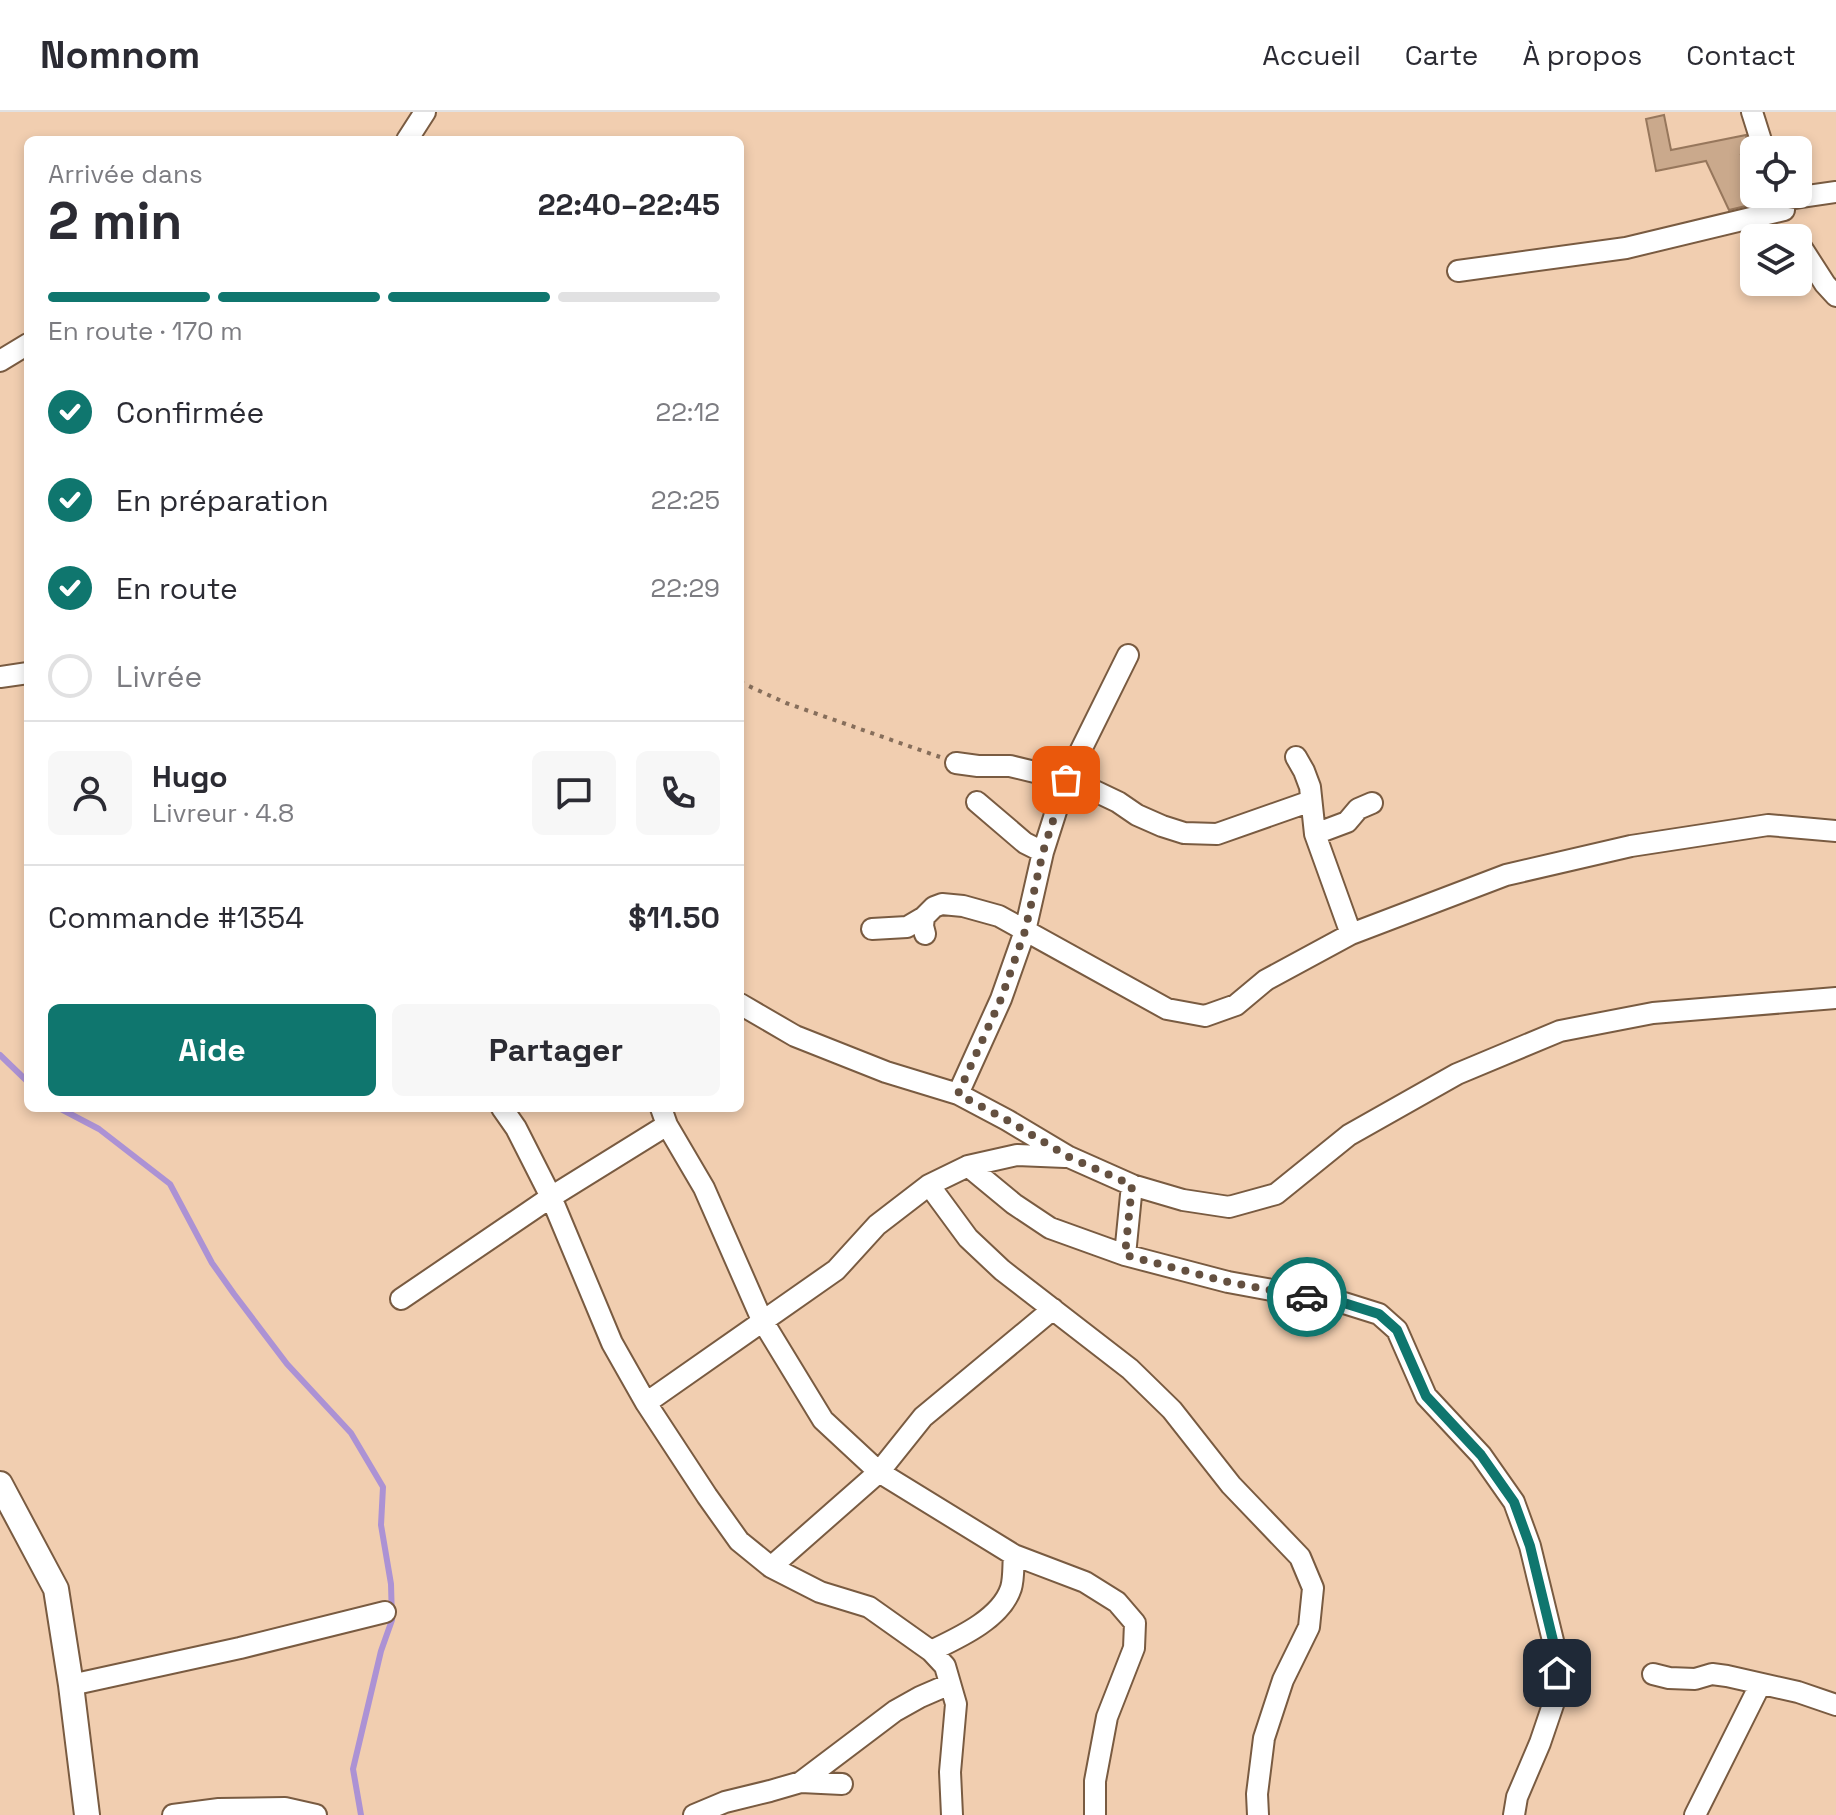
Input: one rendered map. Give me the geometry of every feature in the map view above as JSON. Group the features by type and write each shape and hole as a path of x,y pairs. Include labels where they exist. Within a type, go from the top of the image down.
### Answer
{"street":[{"path":"410,136 425,112"},
{"path":"1752,112 1760,136"},
{"path":"1812,196 1836,192"},
{"path":"1458,271 1626,248 1758,208"},
{"path":"1812,260 1832,286"},
{"path":"0,361 24,346"},
{"path":"958,1094 1001,999 1025,931 1043,852 1066,780 1128,655"},
{"path":"0,677 24,674"},
{"path":"1296,757 1310,787 1315,834 1351,934"},
{"path":"956,763 1010,766 1076,782 1137,815 1184,833 1217,834 1311,801"},
{"path":"977,802 1025,843 1043,852"},
{"path":"1315,834 1347,822 1358,809 1372,803"},
{"path":"872,929 924,925 934,907 942,904 963,906 999,916 1167,1009 1205,1016 1236,1005 1266,980 1351,934 1506,875 1631,846 1768,825 1836,831"},
{"path":"744,1006 795,1036 886,1072 958,1094 1069,1157 1132,1185 1183,1200 1229,1207 1276,1194 1349,1135 1457,1074 1560,1031 1653,1013 1836,998"},
{"path":"505,1112 551,1197 612,1343 646,1403 739,1541 771,1567 820,1592 869,1607 931,1651 945,1666 956,1704 950,1772 952,1815"},
{"path":"401,1299 664,1116 704,1188 762,1320 823,1420 879,1472 1014,1555 1085,1582 1117,1602 1135,1623 1134,1648 1107,1717 1095,1781 1095,1815"},
{"path":"646,1403 836,1270 877,1225 929,1185 968,1166 1017,1155 1069,1157"},
{"path":"968,1166 1014,1204 1050,1228 1125,1255 1228,1282 1344,1303 1379,1314 1397,1330 1426,1396 1481,1455 1514,1502 1530,1546 1556,1653 1557,1693 1517,1797 1514,1815"},
{"path":"929,1185 968,1238 1002,1270 1130,1369 1172,1410 1231,1485 1300,1557 1313,1588 1309,1627 1283,1680 1264,1738 1257,1794 1258,1815"},
{"path":"1125,1255 1132,1185"},
{"path":"771,1567 879,1472 923,1417 1053,1309"},
{"path":"0,1484 56,1589 87,1815"},
{"path":"931,1651 962,1637 1000,1608 1012,1587 1014,1555"},
{"path":"71,1685 385,1612"},
{"path":"1653,1674 1695,1679 1712,1674 1798,1692 1836,1705"},
{"path":"801,1782 895,1711 950,1684"},
{"path":"1695,1815 1760,1685"},
{"path":"694,1815 725,1802 801,1782 842,1784"},
{"path":"173,1815 219,1809 285,1808 316,1815"}],"path":[{"path":"744,684 786,703 956,763"}],"building":[{"path":"1664,115 1671,150 1740,136 1740,207 1729,210 1706,161 1656,171 1646,119"}],"waterway":[{"path":"0,1055 24,1078"},
{"path":"67,1112 99,1129 170,1184 212,1263 287,1364 351,1433 383,1487 381,1525 391,1584 392,1620 381,1651 353,1769 361,1815"}],"way so far":[{"path":"1066,780 1043,852 1025,931 1001,999 958,1094 1069,1157 1132,1185 1125,1255 1228,1282 1307,1297"}],"route":[{"path":"1307,1297 1344,1303 1379,1314 1397,1330 1426,1396 1481,1455 1514,1502 1530,1546 1556,1653 1557,1673"}]}
